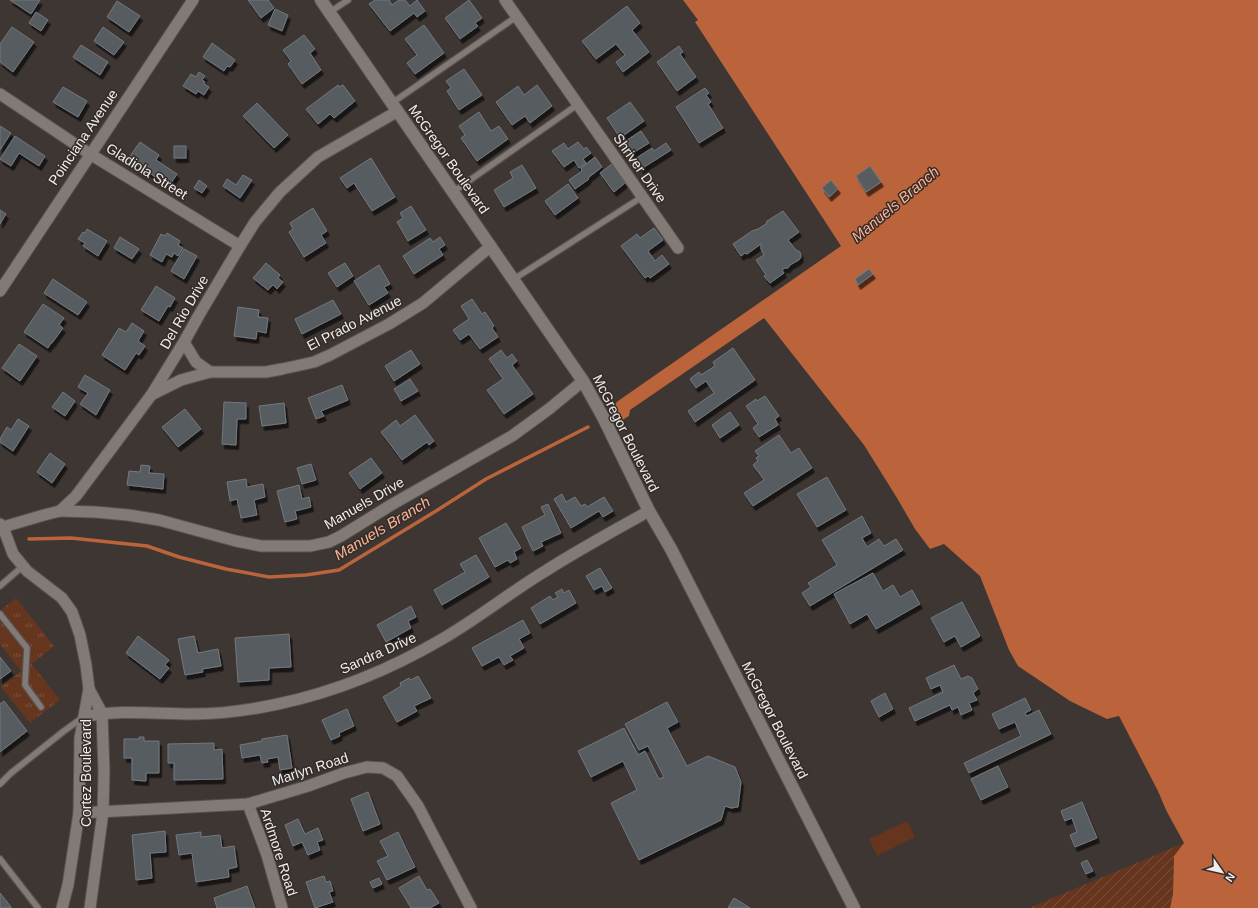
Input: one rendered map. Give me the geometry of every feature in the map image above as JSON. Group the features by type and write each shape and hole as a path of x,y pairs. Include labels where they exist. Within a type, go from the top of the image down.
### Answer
{"main road":[{"name":"McGregor Boulevard","path":"322,0 583,381 603,417 649,511 671,548 854,908"}],"street":[{"name":"Poinciana Avenue","path":"0,291 193,0"},
{"name":"Shriver Drive","path":"505,0 678,248"},
{"name":"Gladiola Street","path":"0,94 90,154 240,246"},
{"name":"Del Rio Drive","path":"60,512 76,496 152,394 240,246 256,222 280,192 318,157 395,107"},
{"name":"El Prado Avenue","path":"152,394 181,380 210,372 259,372 314,362 389,324 423,303 491,246"},
{"path":"184,342 196,362 210,372"},
{"name":"Manuels Drive","path":"60,512 95,512 136,516 262,546 310,546 328,542 341,536 404,497 512,436 549,409 583,381"},
{"name":"Sandra Drive","path":"84,717 102,713 194,714 230,711 278,704 341,686 400,661 443,638 489,610 548,569 649,511"},
{"path":"1,526 60,512"},
{"name":"Cortez Boulevard","path":"1,526 13,554 27,571 62,598 72,612 82,643 86,665 89,689 80,738 79,813 68,885 62,908"},
{"name":"Cortez Boulevard","path":"89,689 102,713 104,772 103,812 90,908"},
{"name":"Marlyn Road","path":"79,813 248,804 308,786 344,773 367,767 383,768 397,776 418,806 471,908"},
{"name":"Ardmore Road","path":"248,804 267,855 282,908"}],"lane":[{"path":"330,12 348,0"},
{"path":"395,107 516,17"},
{"path":"453,192 577,105"},
{"path":"514,279 642,197"},
{"path":"0,586 23,566"},
{"path":"0,614 26,648 26,685 41,707"},
{"path":"0,784 64,731 84,717"},
{"path":"0,860 38,908"}],"green space":[{"path":"16,598 54,646 32,664 60,700 30,723 1,687 21,671 0,644 0,611"},
{"path":"907,821 915,837 877,856 869,839"},
{"path":"1184,843 1174,856 1173,894 1170,908 1029,908"}],"water":[{"path":"683,0 1258,0 1258,908 1170,908 1173,894 1174,856 1184,843 1119,716 1107,719 1070,701 1018,666 1009,650 980,576 944,544 930,549 915,529 864,445 764,318 630,410 629,416 624,419 622,423 614,405 618,401 841,246 695,22 698,20"}],"building":[{"path":"10,0 40,0 31,14"},
{"path":"248,0 268,0 274,8 261,18"},
{"path":"375,0 389,0 392,5 399,0 405,0 410,6 417,0 425,11 417,17 414,13 390,31 369,4"},
{"path":"469,0 482,18 475,23 478,26 460,39 445,18"},
{"path":"117,1 140,16 129,32 107,17"},
{"path":"627,6 640,23 632,30 649,52 623,72 616,62 625,55 616,44 596,59 582,41"},
{"path":"275,9 288,15 282,31 268,25"},
{"path":"36,12 48,20 41,31 29,23"},
{"path":"424,25 444,53 415,74 407,63 417,55 405,39"},
{"path":"12,27 34,42 13,72 0,62 0,44"},
{"path":"103,27 124,42 114,55 94,41"},
{"path":"304,35 315,49 310,53 321,70 302,84 288,64 291,61 283,50"},
{"path":"212,43 235,60 230,67 227,66 224,71 203,57"},
{"path":"81,45 108,62 100,75 73,57"},
{"path":"679,46 683,52 680,54 696,77 677,91 657,62"},
{"path":"464,69 482,95 459,110 447,91 451,88 446,81"},
{"path":"199,72 205,76 202,80 205,82 204,84 209,87 204,95 198,91 196,94 183,86 191,74 196,77"},
{"path":"338,85 339,87 343,85 355,101 334,118 330,114 318,124 306,109"},
{"path":"537,85 552,106 530,123 525,116 512,125 496,102 518,86 524,95"},
{"path":"63,87 87,101 78,117 53,102"},
{"path":"705,88 709,93 706,95 711,102 708,104 723,128 699,143 676,107"},
{"path":"630,102 644,121 620,138 607,118"},
{"path":"257,103 288,135 274,148 243,116"},
{"path":"479,112 491,131 499,126 508,139 477,161 461,138 465,135 459,126"},
{"path":"0,126 11,133 0,150"},
{"path":"641,131 649,143 628,156 621,144"},
{"path":"15,136 45,156 39,166 19,153 11,166 0,159"},
{"path":"140,142 159,155 156,160 177,174 169,186 128,159"},
{"path":"578,142 584,149 586,147 591,153 583,159 586,163 579,168 574,160 564,167 552,151 564,143 568,149"},
{"path":"666,143 671,150 641,169 635,159 652,148 654,151"},
{"path":"174,146 186,146 186,158 174,158"},
{"path":"595,157 602,167 575,189 569,180 582,171 581,168"},
{"path":"371,158 395,197 372,211 354,183 347,188 340,178"},
{"path":"612,164 625,183 614,192 600,173"},
{"path":"522,165 536,188 504,207 494,190 513,178 510,172"},
{"path":"870,166 881,182 866,192 856,176"},
{"path":"243,175 252,180 240,198 223,186 227,179 236,185"},
{"path":"199,180 207,186 202,193 194,188"},
{"path":"831,180 838,189 829,197 822,188"},
{"path":"568,184 578,198 555,215 545,201"},
{"path":"411,206 426,230 408,241 397,222 403,218 400,213"},
{"path":"313,208 327,231 321,235 326,243 304,257 289,232 293,229 290,223"},
{"path":"0,210 6,214 0,224"},
{"path":"783,211 799,232 788,240 796,250 800,252 801,257 788,268 782,270 784,273 770,283 764,276 766,275 756,260 764,255 761,249 761,244 747,254 745,253 741,256 733,244 752,231 766,224 767,221"},
{"path":"654,228 663,240 648,251 655,261 662,255 669,264 650,278 648,276 645,278 621,246 637,234 640,238"},
{"path":"87,229 107,241 98,256 83,246 85,243 78,239"},
{"path":"167,233 180,241 178,245 183,248 178,256 174,253 172,257 166,254 162,262 150,255 161,234 165,236"},
{"path":"120,237 139,249 132,259 114,248"},
{"path":"440,237 445,245 439,249 443,255 414,274 403,256 430,238 433,242"},
{"path":"184,249 197,256 184,279 171,271"},
{"path":"266,263 280,275 278,278 283,282 277,289 273,285 268,290 253,278"},
{"path":"345,263 353,276 337,287 328,273"},
{"path":"379,265 390,284 384,287 388,293 369,305 354,281"},
{"path":"869,269 873,274 858,285 855,279"},
{"path":"53,279 87,302 78,315 44,293"},
{"path":"156,286 175,298 159,321 141,310"},
{"path":"472,299 482,314 485,312 494,326 492,328 498,337 480,349 469,334 460,340 453,330 469,319 461,306"},
{"path":"333,300 341,314 302,334 295,319"},
{"path":"43,304 64,318 59,325 63,328 48,348 24,332"},
{"path":"238,307 259,310 258,317 268,318 266,333 257,331 256,339 234,336"},
{"path":"132,323 144,331 138,341 145,346 139,355 136,353 125,370 102,355 119,328 126,332"},
{"path":"19,344 37,356 20,381 2,368"},
{"path":"733,348 755,380 695,422 688,411 714,393 706,381 696,388 690,379 699,372 701,375 715,366 713,362"},
{"path":"411,350 420,364 394,381 385,366"},
{"path":"501,350 507,358 512,354 517,361 512,365 533,394 504,414 487,390 503,379 489,359"},
{"path":"85,375 110,390 96,415 80,404 88,393 78,387"},
{"path":"410,379 418,391 401,401 394,389"},
{"path":"342,385 348,400 321,411 324,416 316,419 308,398"},
{"path":"63,392 75,401 65,416 52,407"},
{"path":"765,396 779,416 775,419 778,425 759,437 753,428 758,424 746,406 756,399 757,401"},
{"path":"224,402 246,403 246,419 237,419 236,445 222,444"},
{"path":"284,403 286,423 262,426 259,406"},
{"path":"185,409 201,429 178,447 162,427"},
{"path":"730,412 739,425 720,438 712,425"},
{"path":"415,415 434,441 429,445 427,442 402,460 381,432 396,420 400,426"},
{"path":"18,419 29,426 13,451 0,442 0,439 7,427 11,430"},
{"path":"779,435 791,453 799,448 812,468 753,506 744,493 764,480 753,465 758,461 756,458 759,456 755,451"},
{"path":"50,453 65,464 52,483 37,472"},
{"path":"371,458 382,473 360,489 349,473"},
{"path":"311,464 316,480 302,484 297,468"},
{"path":"141,465 150,466 149,473 164,474 163,489 127,485 129,471 140,472"},
{"path":"827,477 846,510 817,527 797,494"},
{"path":"246,479 247,487 263,484 265,497 254,500 257,515 241,518 237,499 230,501 227,482"},
{"path":"299,485 302,499 309,497 311,507 295,511 297,519 285,522 277,491"},
{"path":"562,494 566,502 575,497 581,506 585,504 587,507 604,497 613,511 603,517 599,511 571,528 554,499"},
{"path":"548,504 561,533 541,542 543,546 533,551 522,527 545,515 541,507"},
{"path":"862,516 871,533 862,538 867,547 879,539 884,546 896,539 903,550 810,606 802,593 811,587 808,583 837,565 822,540"},
{"path":"506,523 521,548 514,552 517,559 510,563 508,560 495,567 479,538"},
{"path":"476,555 489,577 442,605 434,590 465,572 460,564"},
{"path":"600,568 612,588 605,592 602,586 594,590 586,576"},
{"path":"873,573 883,591 893,585 900,597 912,590 920,604 876,629 867,614 850,624 834,594"},
{"path":"562,589 564,593 569,590 576,603 540,624 531,608 550,596 553,600 558,597 555,593"},
{"path":"962,602 980,636 961,647 955,636 944,642 931,618"},
{"path":"411,606 416,617 408,621 411,628 386,642 377,625"},
{"path":"523,620 530,633 519,639 524,648 510,656 513,660 504,665 499,657 482,666 472,648"},
{"path":"289,634 291,667 269,668 269,680 238,682 235,638"},
{"path":"138,636 169,660 165,665 169,668 160,679 126,653"},
{"path":"194,636 198,653 218,649 221,666 202,669 203,672 185,675 178,639"},
{"path":"0,657 11,671 0,679"},
{"path":"954,665 961,679 968,676 972,678 978,689 973,693 977,700 969,703 972,710 961,715 958,707 952,710 950,705 915,721 909,708 943,692 940,685 931,689 926,678"},
{"path":"418,676 431,698 414,706 417,711 397,722 383,697 401,686 400,683 409,678 411,680"},
{"path":"885,693 893,709 879,717 871,701"},
{"path":"1025,698 1031,710 1025,713 1027,716 1039,710 1051,734 969,773 964,763 1021,736 1015,722 999,729 992,714"},
{"path":"4,701 27,731 0,752 0,704"},
{"path":"667,702 678,722 667,728 687,766 708,756 735,767 741,782 738,807 731,808 725,806 721,820 639,860 611,803 637,790 623,761 591,777 578,751 624,728 638,755 645,751 659,779 664,777 648,746 639,750 625,724"},
{"path":"347,709 354,726 339,733 340,736 331,740 322,720"},
{"path":"287,735 292,768 280,770 278,757 267,759 268,762 262,763 260,755 242,758 240,745 262,741 262,739"},
{"path":"139,737 144,737 144,741 159,741 159,773 146,773 146,781 132,780 132,758 124,758 124,739 139,739"},
{"path":"214,743 214,750 222,749 223,779 174,780 174,763 168,763 168,744"},
{"path":"998,766 1008,787 981,800 971,779"},
{"path":"368,792 380,824 363,831 351,799"},
{"path":"1082,802 1097,838 1075,847 1070,835 1077,832 1072,818 1065,821 1061,811"},
{"path":"298,819 305,834 318,828 323,840 317,842 320,850 308,855 302,842 293,846 285,825"},
{"path":"165,831 166,852 150,853 152,878 136,880 132,835"},
{"path":"201,832 201,837 220,835 222,848 234,846 237,867 228,869 229,877 196,882 192,853 179,855 176,835"},
{"path":"398,832 415,867 387,880 377,861 388,856 380,841"},
{"path":"1087,860 1093,871 1086,874 1081,863"},
{"path":"324,876 326,882 330,881 333,891 329,892 333,902 315,908 306,882"},
{"path":"419,876 427,890 430,889 439,903 430,908 411,908 399,888"},
{"path":"379,878 382,884 373,888 370,882"},
{"path":"247,886 255,908 217,908 214,898"},
{"path":"0,893 11,907 11,908 0,908"},
{"path":"734,898 750,908 728,908"}],"waterway":[{"name":"Manuels Branch","path":"29,539 71,538 147,546 179,557 226,569 269,577 306,575 339,570 486,479 588,427"}]}
